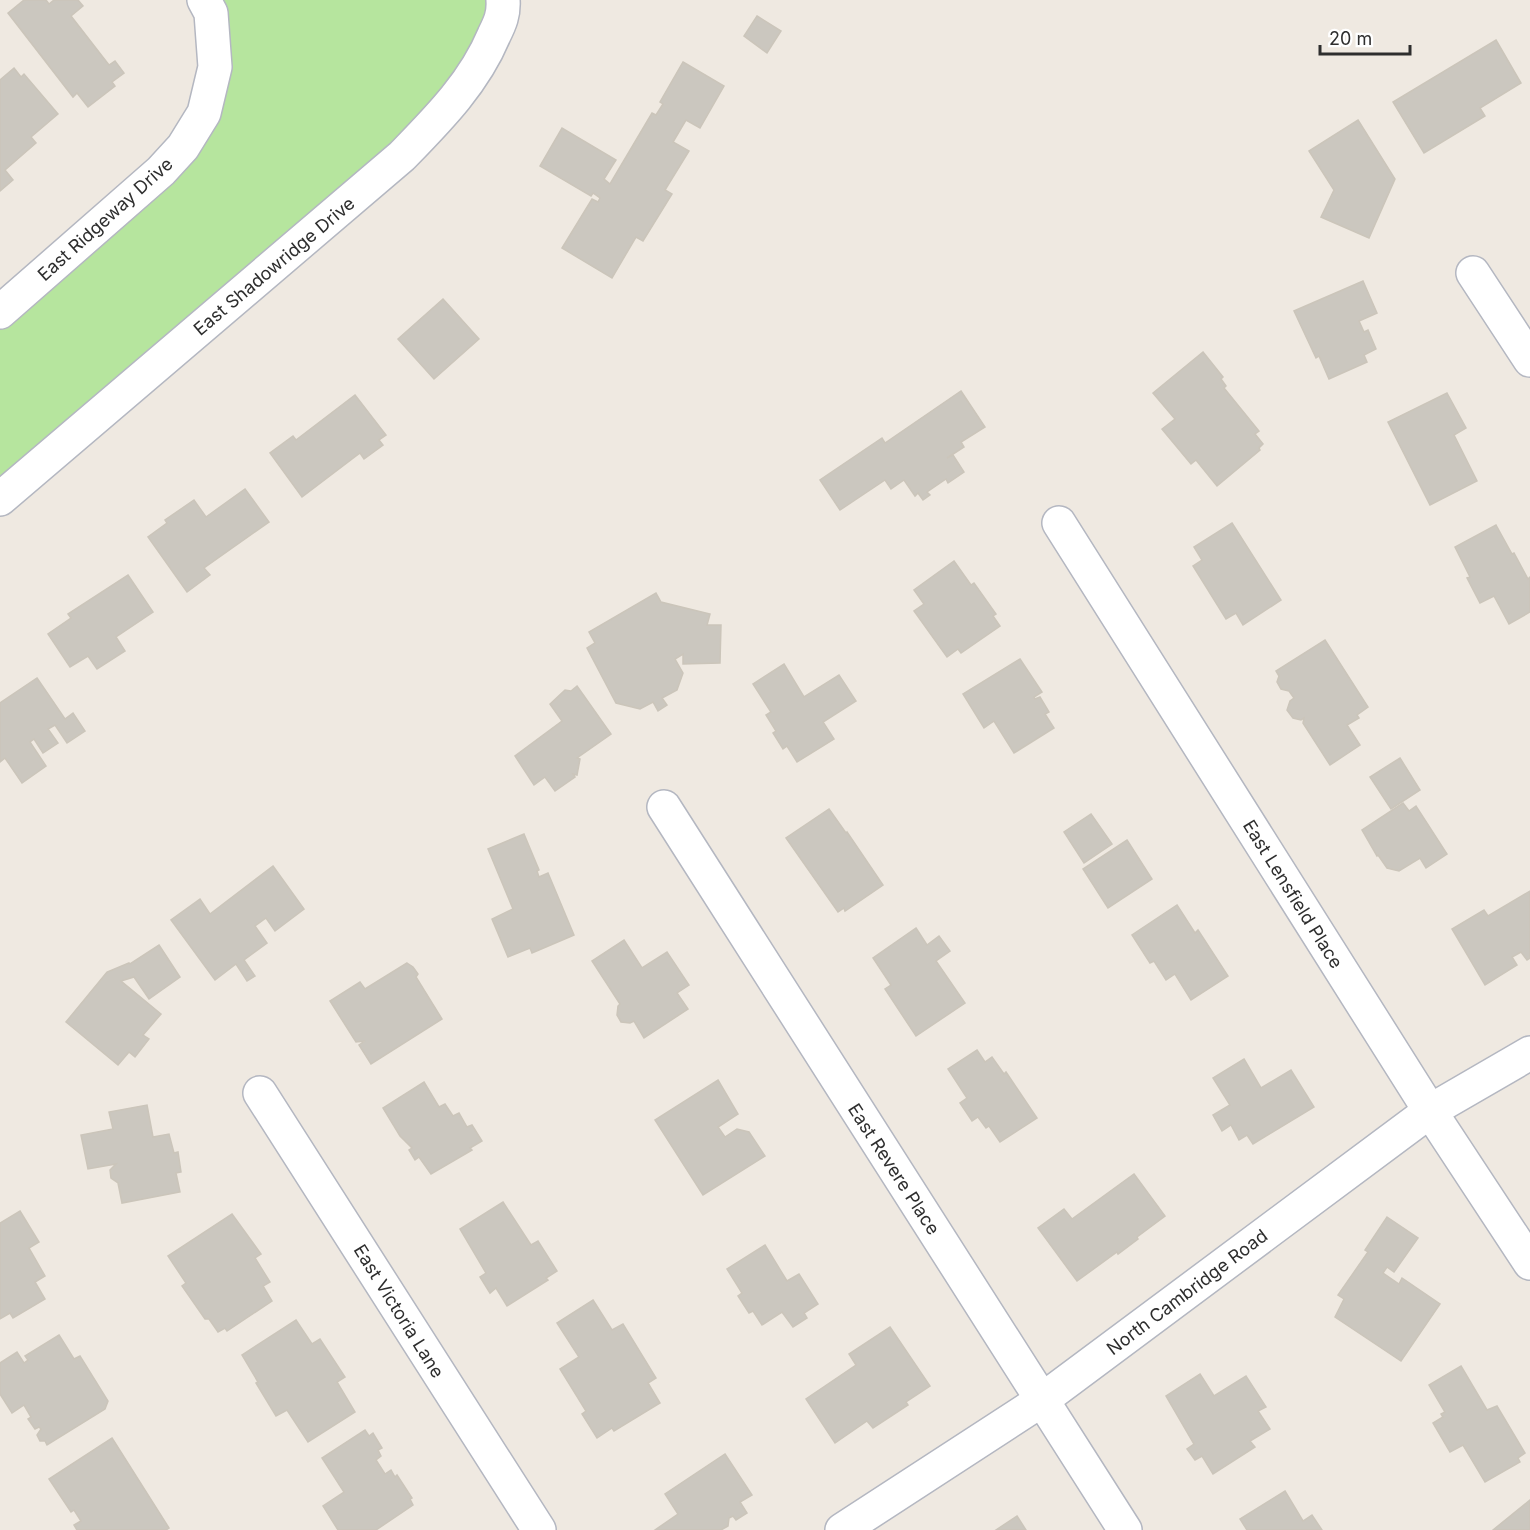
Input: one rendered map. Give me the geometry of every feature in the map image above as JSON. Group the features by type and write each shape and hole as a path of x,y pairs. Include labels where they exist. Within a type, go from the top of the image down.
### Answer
{"street":[{"name":"East Shadowridge Drive","path":"0,499 402,156 451,105 484,59 504,12 503,0"},
{"name":"East Ridgeway Drive","path":"0,312 161,171 183,147 204,113 215,67 207,7"},
{"path":"1473,273 1530,360"},
{"name":"East Lensfield Place","path":"1059,523 1430,1111 1530,1263"},
{"name":"East Revere Place","path":"663,807 1125,1530"},
{"name":"North Cambridge Road","path":"842,1530 1042,1400 1430,1111 1530,1053"},
{"name":"East Victoria Lane","path":"260,1093 538,1530"}],"green space":[{"path":"204,0 503,0 451,105 0,499 0,312 204,113"}],"building":[{"path":"24,0 46,0 49,4 54,0 78,0 83,6 71,16 109,65 115,61 124,73 112,82 115,86 88,107 77,93 73,97 8,13"},
{"path":"757,16 781,31 767,53 744,36"},
{"path":"1496,40 1521,83 1480,108 1485,116 1424,153 1393,102"},
{"path":"683,62 724,86 700,128 686,120 673,142 689,151 665,190 672,194 643,241 636,237 612,278 562,248 592,199 598,202 600,198 593,193 591,196 540,166 562,128 616,160 604,179 610,184 652,113 656,115 663,104 660,102"},
{"path":"14,68 21,77 24,74 58,114 31,137 36,143 5,170 13,180 0,191 0,80"},
{"path":"1358,120 1395,179 1369,238 1321,217 1334,190 1309,151"},
{"path":"1363,281 1377,313 1359,321 1364,332 1368,330 1376,349 1364,355 1367,362 1329,379 1319,356 1316,358 1294,311"},
{"path":"443,299 479,339 434,379 398,339"},
{"path":"1203,352 1223,377 1221,379 1226,386 1224,388 1259,431 1255,434 1263,444 1260,450 1217,486 1196,460 1191,464 1162,429 1175,419 1153,393"},
{"path":"961,391 985,427 961,442 964,447 947,458 953,455 964,472 948,483 946,479 927,492 930,495 923,500 918,493 915,496 904,480 891,489 885,480 840,510 820,480 882,438 885,443"},
{"path":"1447,393 1466,428 1454,435 1477,481 1430,505 1388,422"},
{"path":"355,395 386,435 379,440 383,445 364,459 360,453 302,497 270,453 293,436 296,440"},
{"path":"245,489 269,522 204,568 210,575 187,592 148,537 167,523 165,520 194,500 206,517"},
{"path":"1232,523 1281,600 1243,625 1236,613 1226,619 1193,566 1202,560 1194,547"},
{"path":"1496,525 1528,579 1530,577 1530,612 1509,624 1494,596 1480,603 1455,547"},
{"path":"954,561 971,585 974,583 996,614 993,616 1000,626 961,653 958,649 947,657 914,611 924,604 914,590"},
{"path":"128,575 153,612 116,637 125,651 97,669 88,656 70,667 48,634 71,618 68,614"},
{"path":"656,593 661,602 710,614 707,625 721,625 720,663 683,664 683,654 675,659 683,673 677,690 662,698 667,705 658,711 653,702 640,709 616,703 587,648 595,643 589,632"},
{"path":"1325,640 1368,707 1357,715 1359,718 1347,725 1360,745 1330,765 1303,723 1304,718 1301,720 1293,718 1287,710 1290,701 1294,698 1289,691 1281,689 1277,682 1279,676 1276,671"},
{"path":"1020,659 1042,692 1034,697 1035,699 1040,697 1049,712 1045,714 1054,728 1014,753 994,721 984,728 963,694"},
{"path":"784,664 804,697 839,675 856,701 823,722 834,739 797,762 787,746 783,749 773,733 776,731 766,715 771,712 753,684"},
{"path":"37,678 65,719 73,713 85,731 67,743 55,725 48,729 58,743 43,753 34,739 30,742 46,766 22,783 5,758 0,762 0,703"},
{"path":"577,686 611,734 577,758 580,759 577,775 573,774 575,777 555,791 545,777 534,785 515,756 562,721 550,704 565,690 571,691"},
{"path":"1400,758 1420,790 1391,809 1370,777"},
{"path":"1403,803 1409,811 1416,806 1447,854 1426,868 1420,858 1399,871 1387,868 1362,830"},
{"path":"829,809 883,885 845,911 844,908 838,912 786,838"},
{"path":"1091,814 1112,844 1084,863 1064,832"},
{"path":"524,834 539,870 537,871 539,877 548,873 574,935 532,953 530,948 508,957 492,919 513,909 488,849"},
{"path":"1127,840 1152,879 1108,908 1083,869"},
{"path":"273,866 304,909 275,931 266,918 255,926 267,943 244,960 255,976 247,981 236,964 215,980 171,920 200,899 210,914"},
{"path":"1530,891 1530,958 1527,960 1521,952 1512,957 1517,965 1485,985 1452,929 1484,910 1488,916"},
{"path":"1177,905 1195,933 1198,930 1228,976 1191,1000 1175,974 1166,980 1154,961 1150,963 1132,935"},
{"path":"916,928 927,945 939,936 950,951 936,961 965,1003 916,1036 885,989 891,985 873,958"},
{"path":"624,940 642,968 667,952 689,985 677,993 688,1009 644,1038 634,1021 621,1022 617,1015 620,1004 592,961"},
{"path":"159,945 180,977 149,999 134,977 121,981 161,1014 143,1035 149,1039 135,1057 129,1052 118,1065 66,1022 107,972 130,964"},
{"path":"407,963 418,974 416,977 442,1019 371,1064 359,1045 365,1041 356,1042 330,1001 360,982 365,989"},
{"path":"977,1050 985,1062 992,1057 1004,1074 1006,1072 1037,1118 1000,1142 989,1126 986,1128 978,1117 972,1121 960,1103 967,1098 948,1069"},
{"path":"1244,1059 1261,1088 1291,1070 1314,1107 1253,1144 1247,1135 1239,1140 1231,1125 1222,1131 1213,1115 1230,1105 1213,1078"},
{"path":"718,1080 738,1114 718,1127 725,1137 737,1129 749,1132 765,1156 703,1195 655,1120"},
{"path":"424,1082 439,1107 445,1104 453,1116 459,1113 467,1127 472,1125 482,1141 470,1148 472,1150 431,1174 419,1157 415,1160 409,1150 412,1148 400,1136 383,1108"},
{"path":"147,1105 153,1137 169,1134 174,1153 178,1152 181,1172 176,1173 180,1192 122,1203 118,1183 111,1178 110,1170 116,1164 88,1169 81,1135 113,1129 109,1112"},
{"path":"1134,1174 1165,1216 1118,1254 1117,1252 1077,1281 1038,1228 1064,1209 1072,1219"},
{"path":"503,1202 531,1245 538,1241 557,1271 546,1278 548,1280 507,1306 496,1288 490,1293 480,1277 486,1273 460,1229"},
{"path":"20,1211 39,1242 29,1248 45,1276 35,1282 45,1299 13,1318 10,1313 0,1319 0,1223"},
{"path":"232,1214 261,1254 255,1258 270,1282 263,1286 272,1301 227,1331 225,1328 218,1332 209,1319 205,1319 182,1286 186,1283 168,1256"},
{"path":"1387,1217 1418,1238 1394,1272 1387,1267 1383,1273 1399,1284 1402,1278 1440,1304 1401,1361 1335,1317 1344,1299 1338,1295 1368,1252 1365,1250"},
{"path":"765,1245 787,1281 799,1274 818,1304 804,1313 807,1318 793,1327 782,1312 762,1325 753,1311 749,1313 738,1296 742,1293 727,1269"},
{"path":"593,1300 612,1330 623,1324 656,1378 648,1383 660,1403 614,1431 612,1428 597,1438 582,1414 586,1411 560,1369 579,1357 557,1323"},
{"path":"296,1320 312,1344 320,1339 345,1377 337,1382 355,1412 308,1442 287,1410 276,1416 242,1355"},
{"path":"890,1327 930,1386 906,1402 908,1405 873,1428 867,1421 835,1443 806,1399 856,1365 849,1354"},
{"path":"59,1335 74,1359 80,1356 108,1401 105,1409 47,1445 45,1441 40,1441 37,1435 41,1429 39,1427 35,1429 28,1419 31,1417 24,1405 12,1413 0,1394 0,1363 17,1352 24,1363 28,1360 25,1356"},
{"path":"1461,1366 1487,1410 1497,1406 1525,1453 1518,1458 1520,1462 1485,1482 1463,1445 1450,1452 1433,1423 1443,1417 1441,1414 1445,1412 1429,1385"},
{"path":"1200,1374 1214,1396 1246,1376 1266,1407 1258,1411 1270,1429 1250,1441 1255,1447 1213,1474 1202,1456 1195,1460 1187,1449 1194,1444 1166,1396"},
{"path":"365,1430 369,1436 373,1433 382,1448 378,1450 381,1456 376,1460 385,1474 391,1470 395,1477 397,1475 412,1498 410,1499 413,1505 376,1530 338,1530 323,1506 344,1492 322,1458"},
{"path":"112,1438 169,1528 166,1530 77,1530 74,1525 81,1521 74,1510 71,1512 49,1479"},
{"path":"725,1454 752,1495 740,1502 747,1513 736,1520 733,1516 729,1518 728,1526 721,1530 655,1530 678,1514 665,1494"},
{"path":"1285,1491 1303,1521 1312,1515 1322,1530 1247,1530 1240,1519"},
{"path":"1530,1500 1530,1530 1493,1530"},
{"path":"1017,1516 1026,1530 996,1530"}]}
